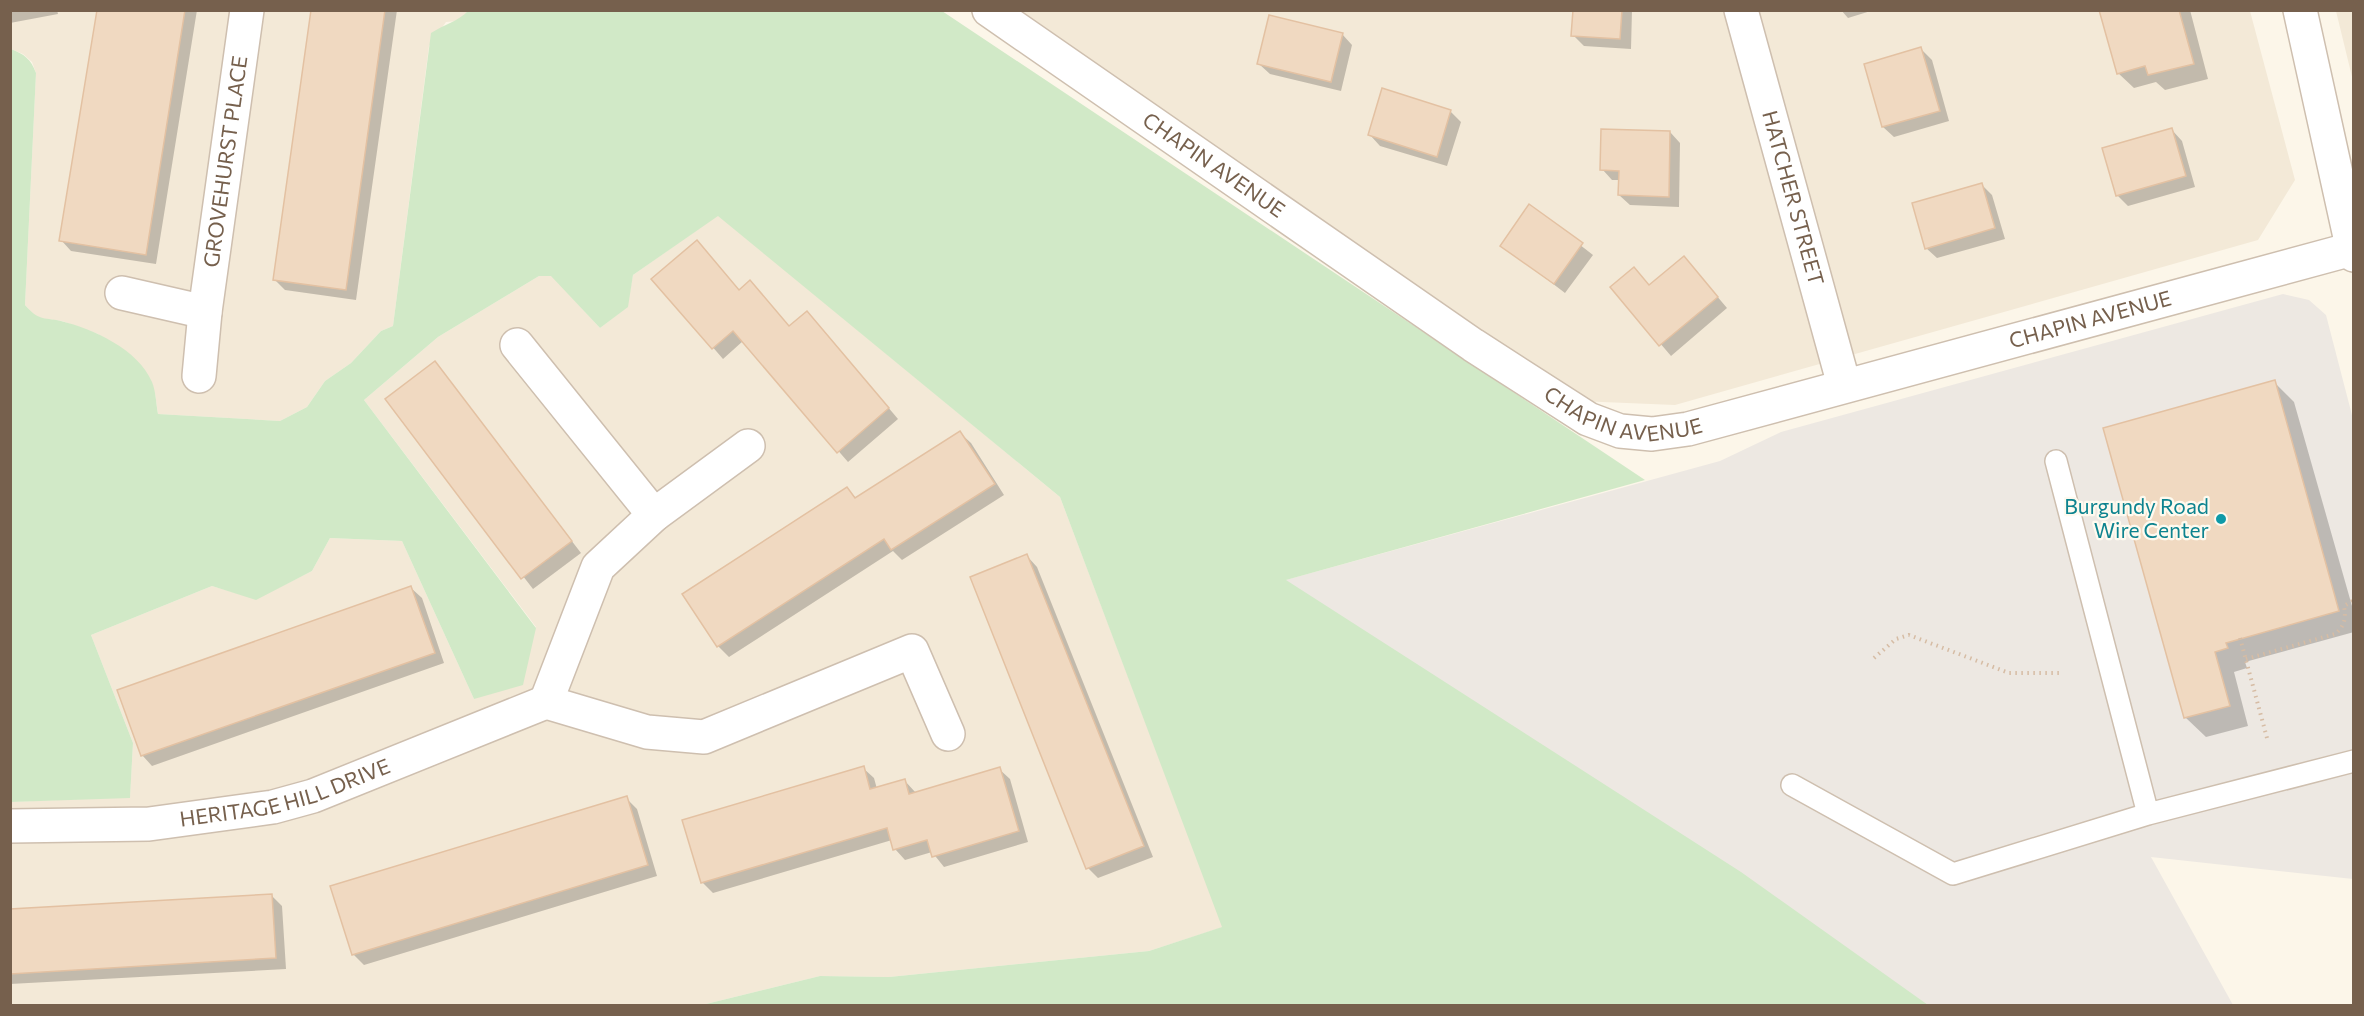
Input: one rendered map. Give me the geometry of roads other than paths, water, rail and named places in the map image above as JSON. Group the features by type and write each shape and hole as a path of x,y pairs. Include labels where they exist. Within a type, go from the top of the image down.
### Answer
{"street":[{"name":"GROVEHURST PLACE","path":"199,376 205,312 247,10"},
{"name":"CHAPIN AVENUE","path":"989,10 1473,345 1588,419 1620,431 1652,434 1688,429 2353,252"},
{"name":"HATCHER STREET","path":"1741,10 1844,386"},
{"path":"2300,10 2353,252"},
{"path":"122,293 205,312"},
{"path":"517,345 654,515"},
{"path":"748,446 654,515 598,567 546,702 647,732 704,737 912,651 948,734"},
{"name":"HERITAGE HILL DRIVE","path":"10,826 149,824 273,807 313,796 546,702"}],"lane":[{"path":"2056,461 2148,814"},
{"path":"1792,785 1953,874 2148,814 2354,761"}],"place":[{"name":"Burgundy Road Wire Center","path":"2221,519"}]}
